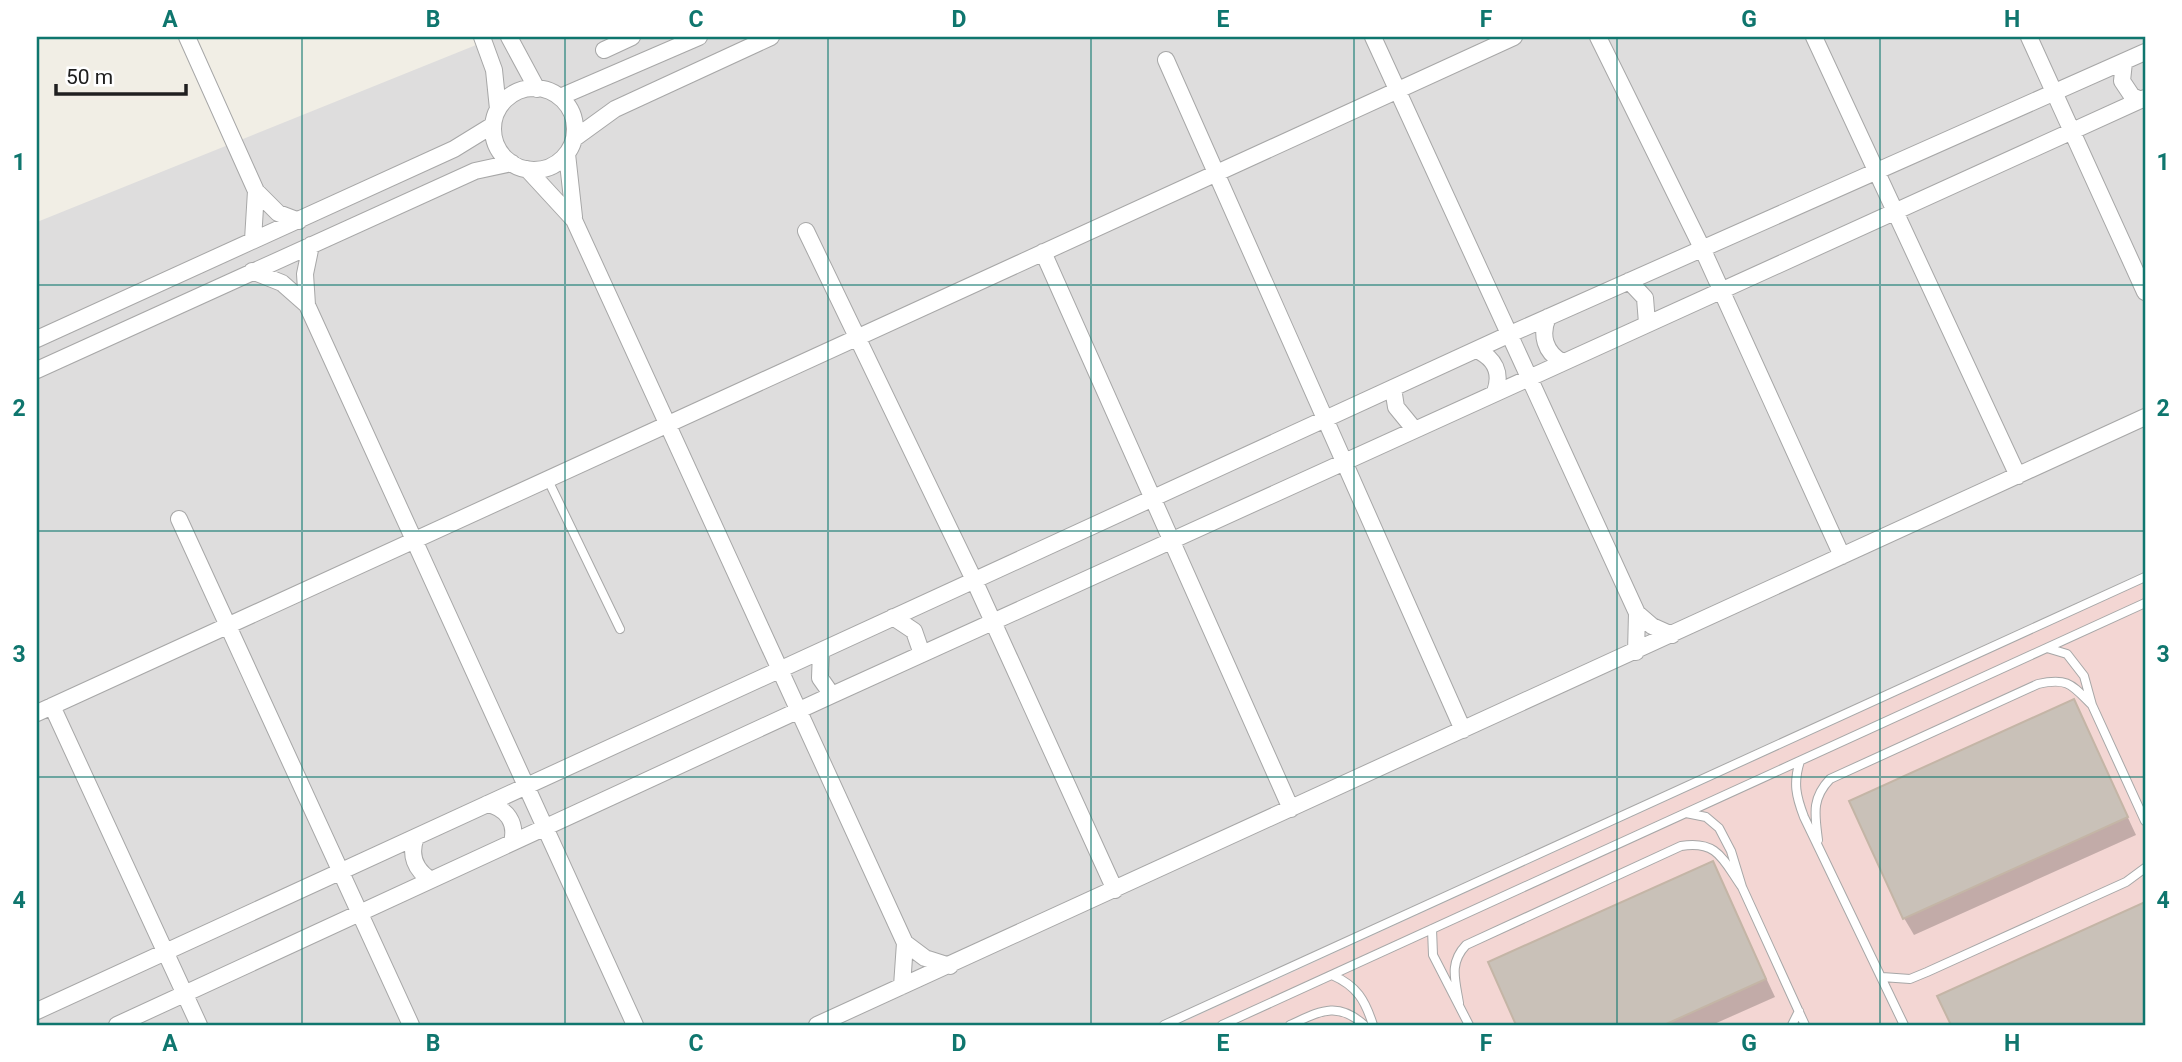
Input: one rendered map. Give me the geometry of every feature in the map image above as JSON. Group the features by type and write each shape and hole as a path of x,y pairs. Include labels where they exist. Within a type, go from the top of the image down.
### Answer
{"street":[{"path":"187,37 256,191 278,213 299,221"},
{"path":"482,37 494,70 498,109 493,125 495,140 501,153 519,166 574,220"},
{"path":"509,37 537,89"},
{"path":"604,50 632,37"},
{"path":"560,97 603,81 699,37"},
{"path":"575,138 615,109 771,37"},
{"path":"1373,37 1507,335 1637,613 1652,626 1672,635"},
{"path":"37,713 1514,37"},
{"path":"1598,37 1702,248 1842,556"},
{"path":"1815,37 2018,476"},
{"path":"2029,37 2145,292"},
{"path":"37,1011 1476,349 2145,52"},
{"path":"1166,60 1463,730"},
{"path":"2124,62 2121,71 2126,89 2143,99"},
{"path":"498,109 510,96 526,89 537,89 560,97 570,108 575,122 575,138 568,154 574,220 905,943 902,986"},
{"path":"117,1025 799,710 2143,99"},
{"path":"37,339 454,149 493,125"},
{"path":"37,370 475,171 519,166 549,167 568,154"},
{"path":"253,240 256,191"},
{"path":"806,231 974,580 1115,890"},
{"path":"311,245 305,274 307,305 635,1025"},
{"path":"1043,252 1291,809"},
{"path":"252,271 282,283 307,305"},
{"path":"1629,281 1645,298 1647,323"},
{"path":"1548,317 1544,340 1550,353 1562,362"},
{"path":"1476,349 1496,366 1498,380 1495,392"},
{"path":"1393,388 1400,416 1414,429"},
{"path":"817,1025 2145,417"},
{"path":"179,519 411,1025"},
{"path":"1636,652 1637,613"},
{"path":"893,617 914,631 922,654"},
{"path":"821,651 820,678 832,695"},
{"path":"52,706 199,1025"},
{"path":"487,804 495,806 508,816 514,830 512,842"},
{"path":"416,837 413,850 415,864 431,880"},
{"path":"905,943 925,958 950,966"}],"lane":[{"path":"547,478 620,629"},
{"path":"1164,1025 2145,577"},
{"path":"1222,1025 2145,603"},
{"path":"2047,648 2067,654 2077,663 2092,705 2145,821"},
{"path":"1818,840 1814,806 1818,791 1830,779 2038,684 2057,680 2070,683 2092,705"},
{"path":"1800,761 1794,778 1796,795 1904,1025"},
{"path":"1686,813 1706,817 1719,828 1731,851 1742,887 1805,1025"},
{"path":"1459,1003 1454,971 1455,956 1466,945 1681,846 1699,843 1714,849 1742,887"},
{"path":"1882,977 1910,979 1927,972 2126,882 2145,868"},
{"path":"1432,929 1433,955 1469,1025"},
{"path":"1332,975 1349,983 1359,992 1373,1025"},
{"path":"1290,1025 1333,1009 1350,1013 1364,1025"},
{"path":"1792,1025 1798,1011"}],"shaded area":[{"path":"496,37 2145,37 2145,1025 37,1025 37,222"},
{"path":"2145,582 2145,1025 1177,1025"}],"building":[{"path":"2074,699 2128,817 1903,919 1849,801"},
{"path":"1713,861 1766,979 1664,1025 1516,1025 1488,962"},
{"path":"2145,902 2145,1025 1951,1025 1937,996"}]}
